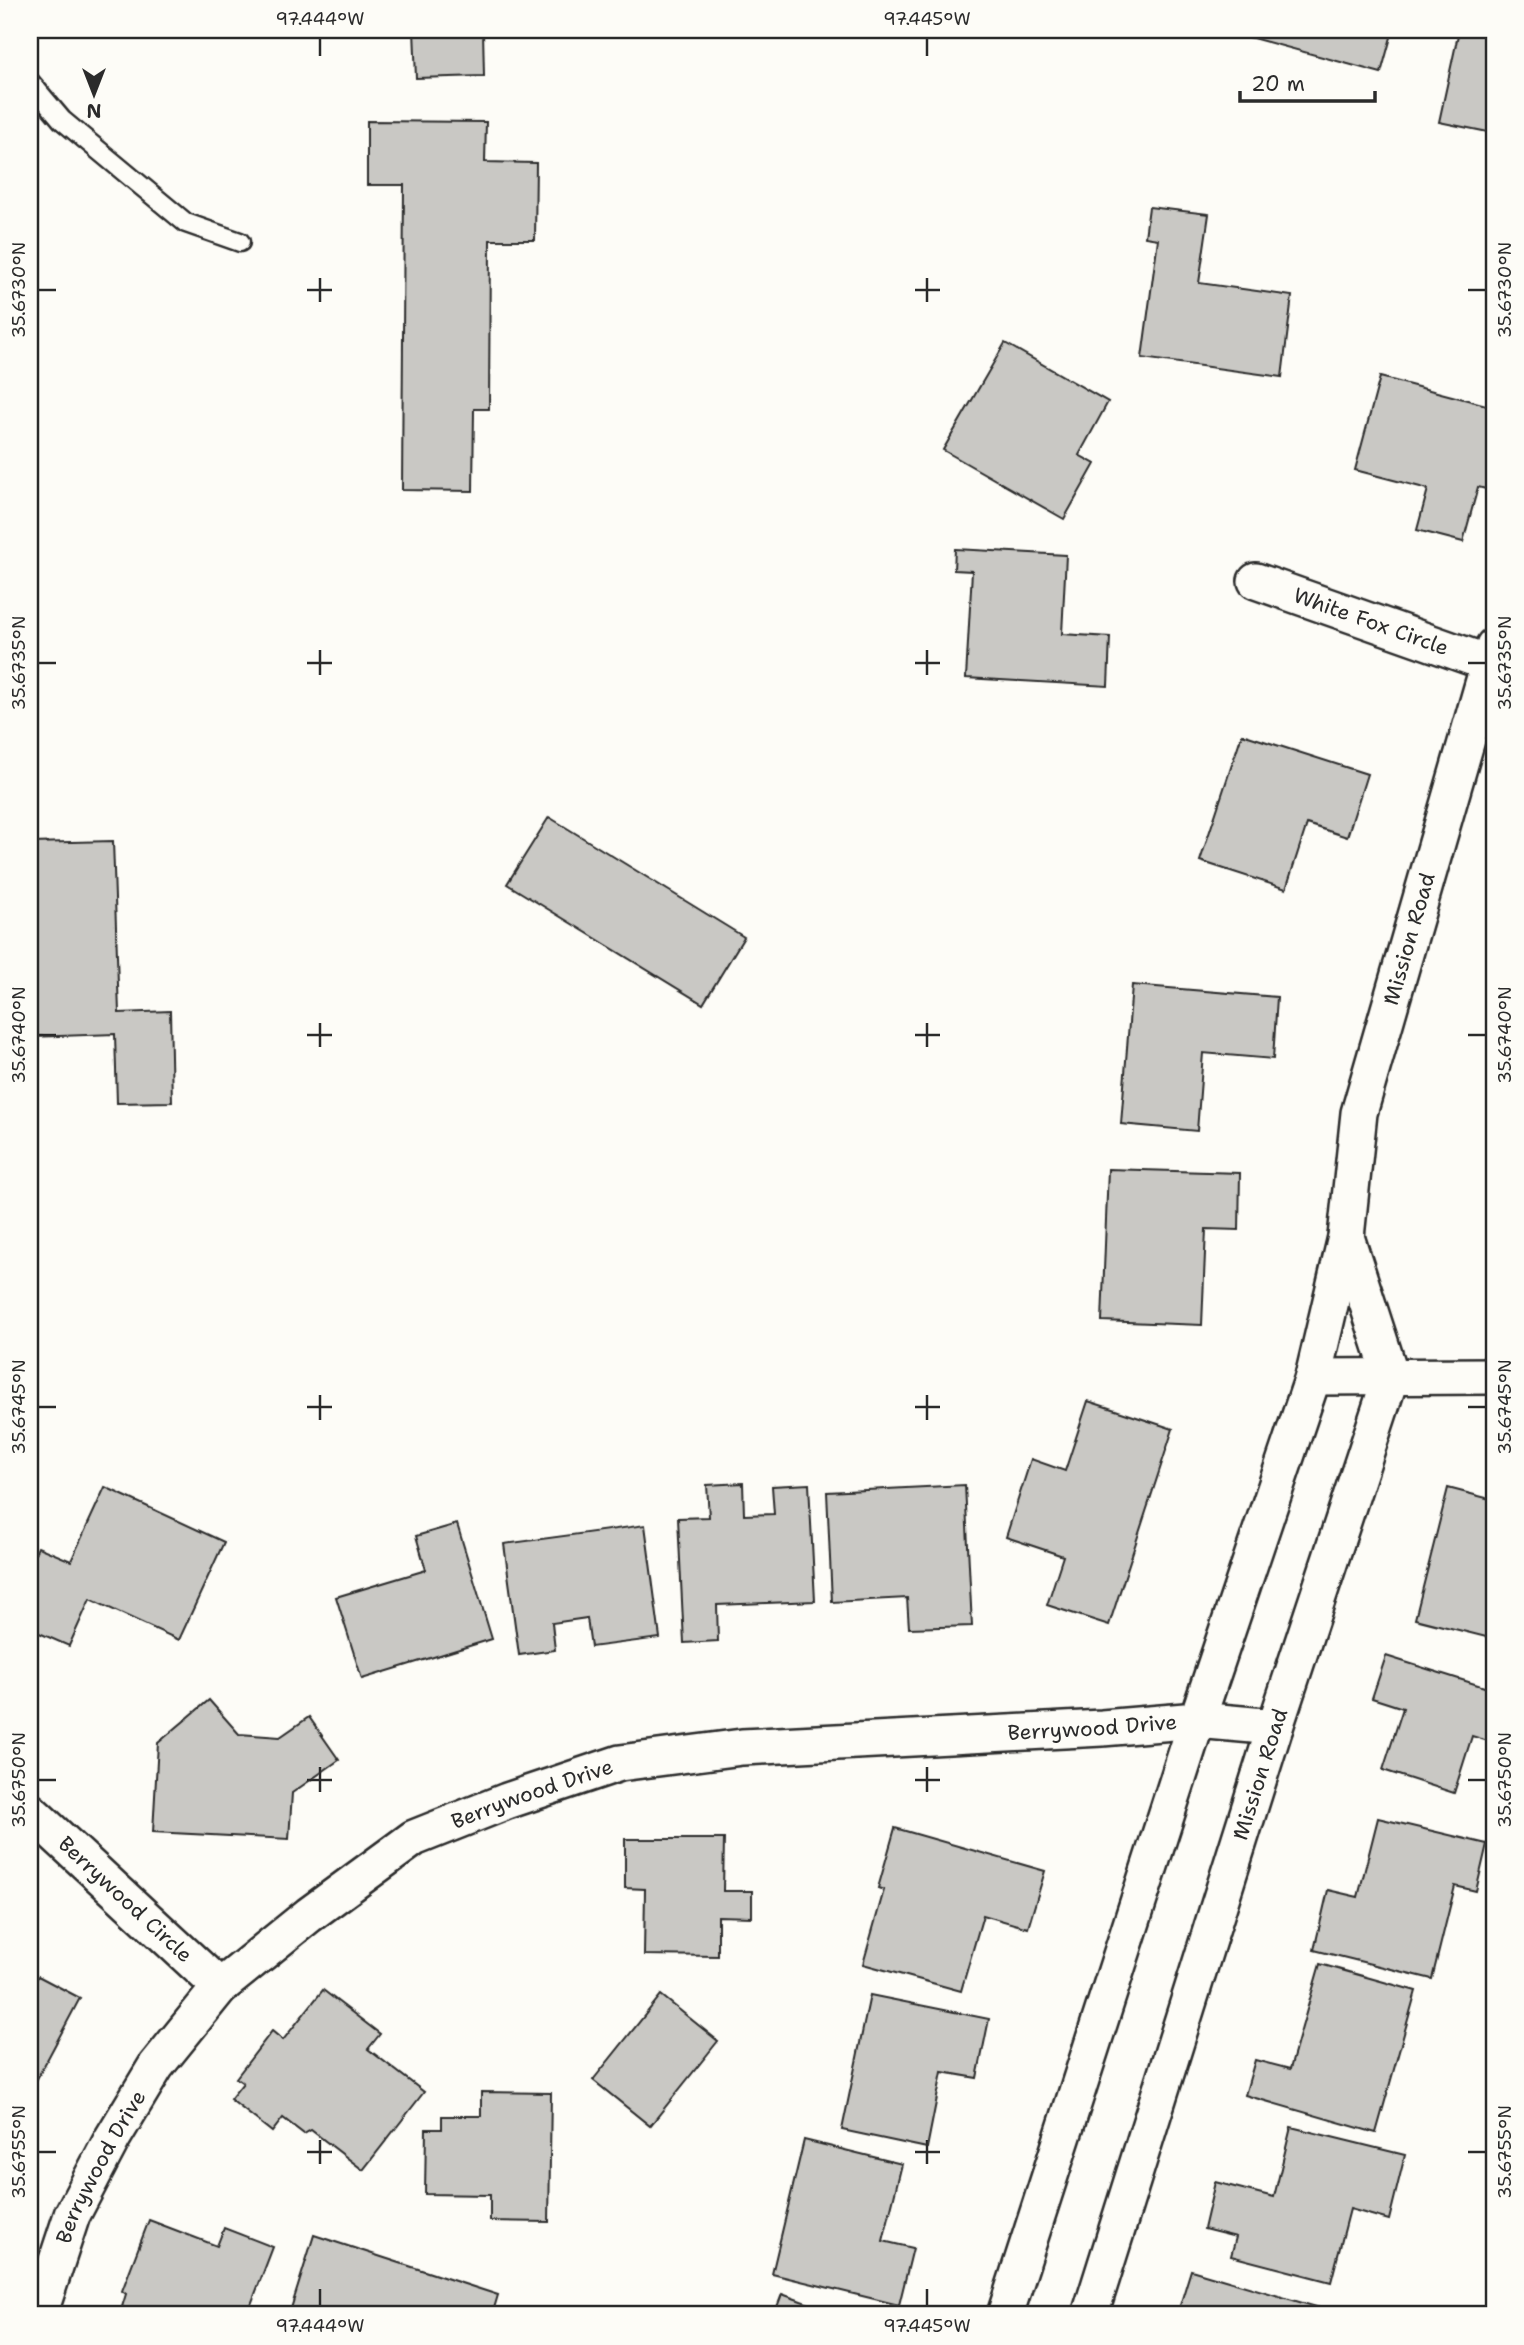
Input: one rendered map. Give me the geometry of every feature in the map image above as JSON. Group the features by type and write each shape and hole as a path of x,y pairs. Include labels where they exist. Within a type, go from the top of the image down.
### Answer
{"street":[{"name":"White Fox Circle","path":"1255,581 1491,654"},
{"name":"Mission Road","path":"1005,2315 1197,1720 1313,1377 1346,1237 1359,1113 1491,654"},
{"name":"Mission Road","path":"1090,2315 1275,1727 1391,1376 1346,1237"},
{"path":"1313,1377 1494,1376"},
{"name":"Berrywood Drive","path":"39,2315 72,2215 112,2139 156,2066 220,1987 309,1915 415,1838 507,1801 621,1763 742,1747 1102,1728 1197,1720 1275,1727"},
{"name":"Berrywood Circle","path":"30,1811 220,1987"}],"lane":[{"path":"30,82 62,120 186,223 240,242"}],"building":[{"path":"414,30 483,30 484,76 416,78"},
{"path":"1251,30 1393,30 1381,73 1249,37"},
{"path":"1459,30 1494,30 1494,103 1488,132 1439,122"},
{"path":"367,121 486,122 485,162 536,163 535,240 490,240 489,409 474,409 473,491 402,490 404,185 367,185"},
{"path":"1149,207 1209,214 1199,283 1292,296 1282,377 1142,358 1158,239 1145,237"},
{"path":"1005,343 1108,402 1079,455 1095,464 1064,519 943,450"},
{"path":"1380,377 1494,407 1494,491 1478,487 1463,542 1417,530 1428,489 1355,470"},
{"path":"955,549 1066,555 1062,634 1110,637 1108,686 966,678 972,571 954,570"},
{"path":"1242,734 1367,774 1347,837 1307,824 1286,889 1200,861"},
{"path":"549,817 744,937 703,1004 507,884"},
{"path":"113,841 119,1013 170,1011 172,1102 117,1103 115,1034 31,1037 30,843"},
{"path":"1132,985 1277,997 1273,1059 1203,1053 1197,1131 1121,1124"},
{"path":"1491,1139 1494,1139 1494,1263 1491,1263"},
{"path":"1108,1169 1240,1173 1239,1230 1206,1229 1202,1325 1102,1321"},
{"path":"1088,1401 1173,1429 1109,1625 1047,1605 1063,1556 1006,1537 1031,1459 1065,1471"},
{"path":"743,1483 744,1515 774,1514 772,1486 809,1484 815,1601 717,1605 718,1641 684,1643 678,1518 709,1517 707,1485"},
{"path":"965,1485 972,1626 909,1628 907,1598 832,1602 827,1492"},
{"path":"105,1487 224,1542 179,1640 90,1599 69,1646 30,1629 30,1564 38,1547 71,1561"},
{"path":"1448,1488 1494,1500 1494,1639 1415,1619"},
{"path":"457,1524 492,1639 362,1679 336,1597 426,1570 416,1536"},
{"path":"645,1525 660,1638 591,1647 587,1618 552,1623 555,1650 519,1655 504,1544"},
{"path":"1386,1656 1494,1690 1494,1743 1472,1736 1454,1793 1383,1770 1403,1708 1372,1698"},
{"path":"209,1700 239,1734 280,1737 309,1717 339,1760 292,1793 289,1839 153,1832 158,1743"},
{"path":"1378,1818 1487,1844 1476,1891 1455,1886 1432,1979 1314,1950 1328,1890 1358,1897"},
{"path":"895,1828 1045,1871 1028,1928 983,1915 961,1991 863,1964 884,1890 878,1888"},
{"path":"625,1839 724,1839 723,1891 752,1891 752,1917 718,1916 718,1956 644,1955 645,1889 625,1888"},
{"path":"1320,1964 1416,1991 1376,2133 1245,2095 1255,2060 1290,2069"},
{"path":"38,1976 80,1998 30,2092 30,1992"},
{"path":"323,1990 380,2034 368,2049 424,2092 363,2170 311,2130 304,2134 283,2118 272,2132 230,2099 243,2083 236,2078 272,2031 283,2040"},
{"path":"661,1995 718,2041 650,2126 593,2080"},
{"path":"870,1995 989,2019 977,2078 942,2072 927,2148 842,2130"},
{"path":"481,2092 551,2093 549,2222 490,2221 490,2195 425,2194 426,2129 442,2129 442,2116 481,2116"},
{"path":"1291,2127 1405,2155 1389,2220 1350,2209 1331,2282 1231,2256 1236,2237 1204,2229 1215,2182 1274,2197"},
{"path":"804,2140 902,2164 883,2241 913,2248 899,2305 772,2274"},
{"path":"149,2220 217,2246 224,2228 273,2247 247,2315 144,2315 122,2307 126,2294 122,2291"},
{"path":"314,2235 498,2295 492,2315 289,2315"},
{"path":"1191,2270 1330,2311 1329,2315 1177,2315"},
{"path":"782,2294 839,2315 774,2315"}]}
